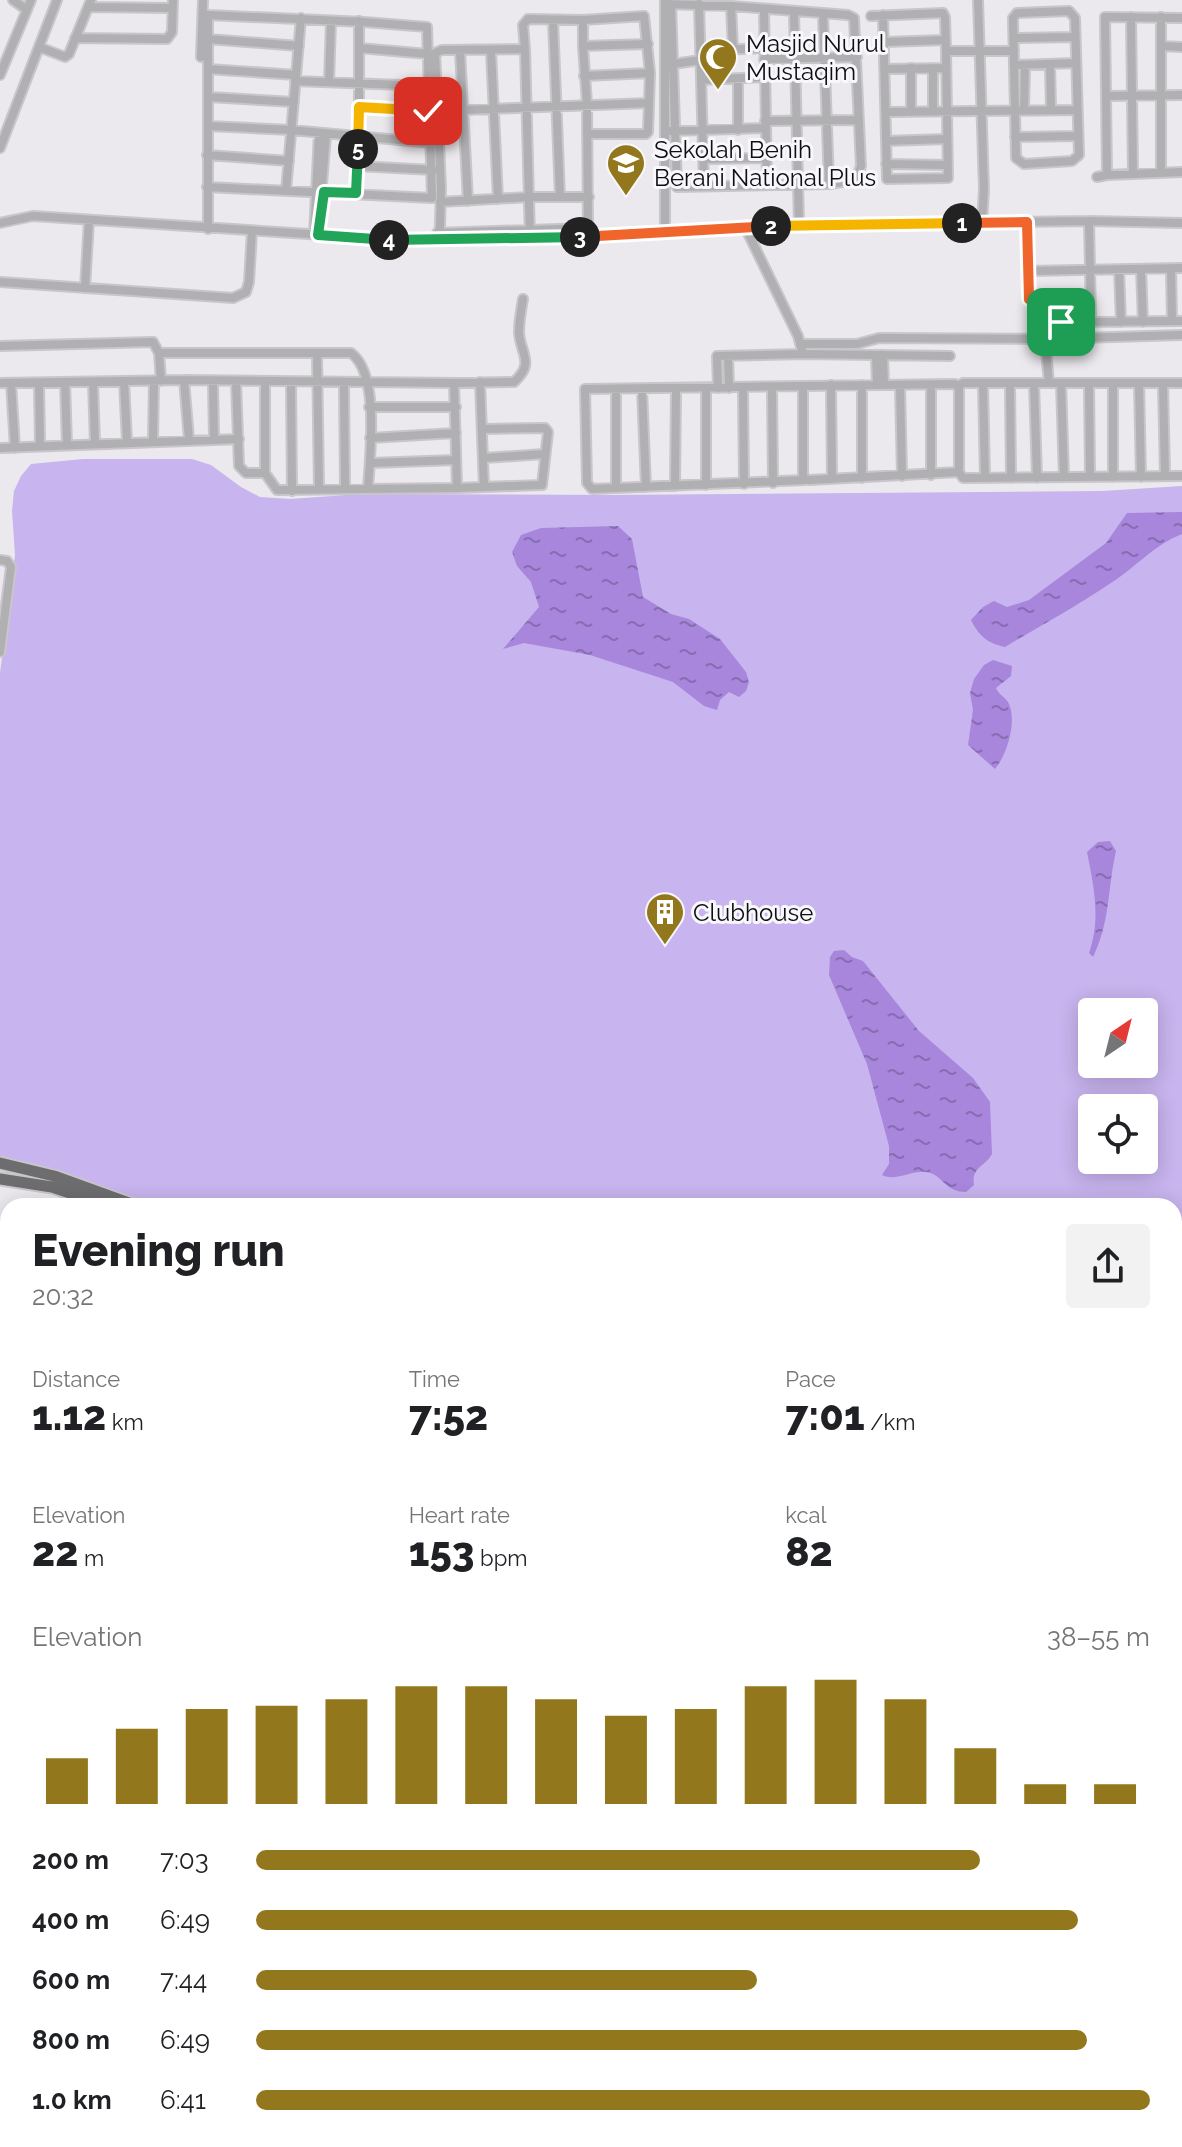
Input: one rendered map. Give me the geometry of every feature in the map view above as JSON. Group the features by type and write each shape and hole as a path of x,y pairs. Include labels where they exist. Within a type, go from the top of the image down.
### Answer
{"highway":[{"path":"0,1163 54,1176 115,1198"},
{"path":"0,1179 52,1187 85,1198"}],"street":[{"path":"13,0 27,10"},
{"path":"0,75 31,0"},
{"path":"0,148 57,0"},
{"path":"201,57 203,0"},
{"path":"978,0 984,189 982,223"},
{"path":"667,3 848,15 854,18 860,175 850,182 829,184 677,187 670,131 667,3"},
{"path":"665,233 673,64 667,3"},
{"path":"39,47 65,57 69,54 75,38 89,4 172,4 172,32 167,39 75,38"},
{"path":"699,4 704,186"},
{"path":"731,6 733,49"},
{"path":"764,10 767,184"},
{"path":"1069,11 1075,18 1075,37 1079,155 1075,160 1024,164 1016,158 1020,65 1014,51 1013,18 1017,13 1069,11"},
{"path":"794,12 799,225"},
{"path":"208,229 208,15 213,13 425,25 428,30 428,86 440,202 440,227 436,237"},
{"path":"823,14 829,184"},
{"path":"871,16 883,15 943,14 946,179 887,179 883,15"},
{"path":"530,234 524,21 644,16 650,73 649,128 646,134 587,134"},
{"path":"1107,175 1105,17 1182,18"},
{"path":"1131,17 1133,174"},
{"path":"1161,17 1161,173"},
{"path":"286,191 301,18"},
{"path":"553,20 560,197"},
{"path":"329,82 331,21"},
{"path":"356,193 359,21"},
{"path":"583,25 589,233"},
{"path":"1014,38 1075,37"},
{"path":"208,39 299,46"},
{"path":"884,42 945,40"},
{"path":"583,46 648,44"},
{"path":"1161,46 1182,47"},
{"path":"359,48 428,54"},
{"path":"673,64 733,49 764,48"},
{"path":"207,187 432,198 435,53 442,50 525,49"},
{"path":"460,51 468,201"},
{"path":"491,51 498,199"},
{"path":"946,51 1014,51"},
{"path":"764,59 857,57"},
{"path":"1020,65 1076,63"},
{"path":"1050,64 1051,110"},
{"path":"911,68 911,112"},
{"path":"933,68 933,111"},
{"path":"885,69 946,68"},
{"path":"208,69 329,82 428,86"},
{"path":"584,76 650,73"},
{"path":"701,80 765,77"},
{"path":"738,79 738,130"},
{"path":"1106,96 1182,95"},
{"path":"209,97 294,102"},
{"path":"359,107 432,111 649,103"},
{"path":"887,112 1077,110"},
{"path":"670,131 738,130 796,120 857,120"},
{"path":"208,126 432,143"},
{"path":"316,235 323,134"},
{"path":"1015,137 1078,136"},
{"path":"886,141 946,139"},
{"path":"207,155 289,161"},
{"path":"703,159 766,158"},
{"path":"886,164 947,165"},
{"path":"357,166 433,170"},
{"path":"1097,177 1182,172"},
{"path":"440,202 589,197"},
{"path":"0,223 33,216 316,235 436,237 665,233 799,225 1089,221 1182,223"},
{"path":"85,288 89,220"},
{"path":"1088,322 1091,317 1089,221"},
{"path":"1027,222 1029,299 1057,303 1061,322 1182,321"},
{"path":"745,227 803,354"},
{"path":"0,282 233,298 246,292 249,282 252,231"},
{"path":"1171,268 1172,321"},
{"path":"1028,271 1182,268"},
{"path":"1141,269 1143,322"},
{"path":"1119,270 1121,322"},
{"path":"0,383 184,380 514,382 523,374 526,356 519,329 523,299"},
{"path":"800,344 857,344 879,338 1045,339 1182,335"},
{"path":"1045,339 1049,383"},
{"path":"0,346 153,342 159,353 153,441"},
{"path":"159,353 351,353 363,364 368,381 368,488"},
{"path":"317,353 319,490"},
{"path":"880,355 880,385"},
{"path":"718,388 717,356 950,356"},
{"path":"728,356 729,388"},
{"path":"184,380 189,439"},
{"path":"124,381 127,442"},
{"path":"65,382 67,445"},
{"path":"93,382 95,444"},
{"path":"213,382 214,438"},
{"path":"236,382 239,466 242,471 265,473"},
{"path":"265,382 265,473 275,489 542,485 548,432 545,428 483,429"},
{"path":"291,382 292,491"},
{"path":"480,382 484,487"},
{"path":"11,383 15,448"},
{"path":"39,383 40,445"},
{"path":"344,383 345,488"},
{"path":"454,383 457,488"},
{"path":"983,383 985,478"},
{"path":"1010,383 1011,478"},
{"path":"1034,383 1037,478"},
{"path":"1061,383 1064,477"},
{"path":"1089,383 1090,477"},
{"path":"1113,383 1113,477"},
{"path":"1139,383 1141,477"},
{"path":"1163,383 1165,476"},
{"path":"959,472 592,489 587,483 585,389 1182,383"},
{"path":"831,385 832,479"},
{"path":"862,385 862,478"},
{"path":"900,385 902,476"},
{"path":"931,385 931,475"},
{"path":"803,386 805,480"},
{"path":"959,386 959,472 963,478 1182,476"},
{"path":"706,388 706,485"},
{"path":"743,388 744,484"},
{"path":"772,388 773,483"},
{"path":"616,389 616,488"},
{"path":"642,389 646,487"},
{"path":"675,486 676,389"},
{"path":"369,407 456,407"},
{"path":"370,438 456,433"},
{"path":"0,448 239,439"},
{"path":"484,458 544,454"},
{"path":"370,463 456,460"},
{"path":"0,560 7,561 11,567 0,652"}],"shaded area":[{"path":"83,459 192,459 211,465 260,497 290,499 360,494 1103,491 1182,486 1182,1198 106,1198 0,1160 0,673 15,555 14,491 31,464"}],"water":[{"path":"1182,512 1182,534 1163,544 1120,577 1005,647 984,638 971,620 994,601 1007,607 1029,600 1106,543 1127,513"},
{"path":"618,526 632,539 643,597 671,614 689,619 720,639 746,672 749,682 746,691 739,697 729,692 720,700 717,710 704,706 673,682 590,655 524,643 503,649 539,607 531,582 517,566 512,552 521,535 541,528"},
{"path":"993,660 1012,666 1011,676 996,688 1008,702 1012,718 1007,746 995,769 968,745 973,710 970,693 974,679 984,665"},
{"path":"1110,841 1116,851 1106,917 1093,957 1089,953 1095,928 1095,903 1087,852 1098,842"},
{"path":"844,950 863,961 919,1031 973,1078 990,1102 992,1154 977,1171 974,1185 966,1192 953,1189 932,1173 893,1177 882,1175 889,1164 889,1146 867,1064 829,975 830,957 834,951"}],"place":[{"name":"Masjid Nurul Mustaqim","path":"718,91"},
{"name":"Sekolah Benih Berani National Plus","path":"626,197"},
{"name":"Clubhouse","path":"665,946"}],"route":[{"path":"428,111 359,107 356,193 324,192 318,235 417,241 624,236 799,225 1027,222 1029,299 1057,303 1061,322"}]}
